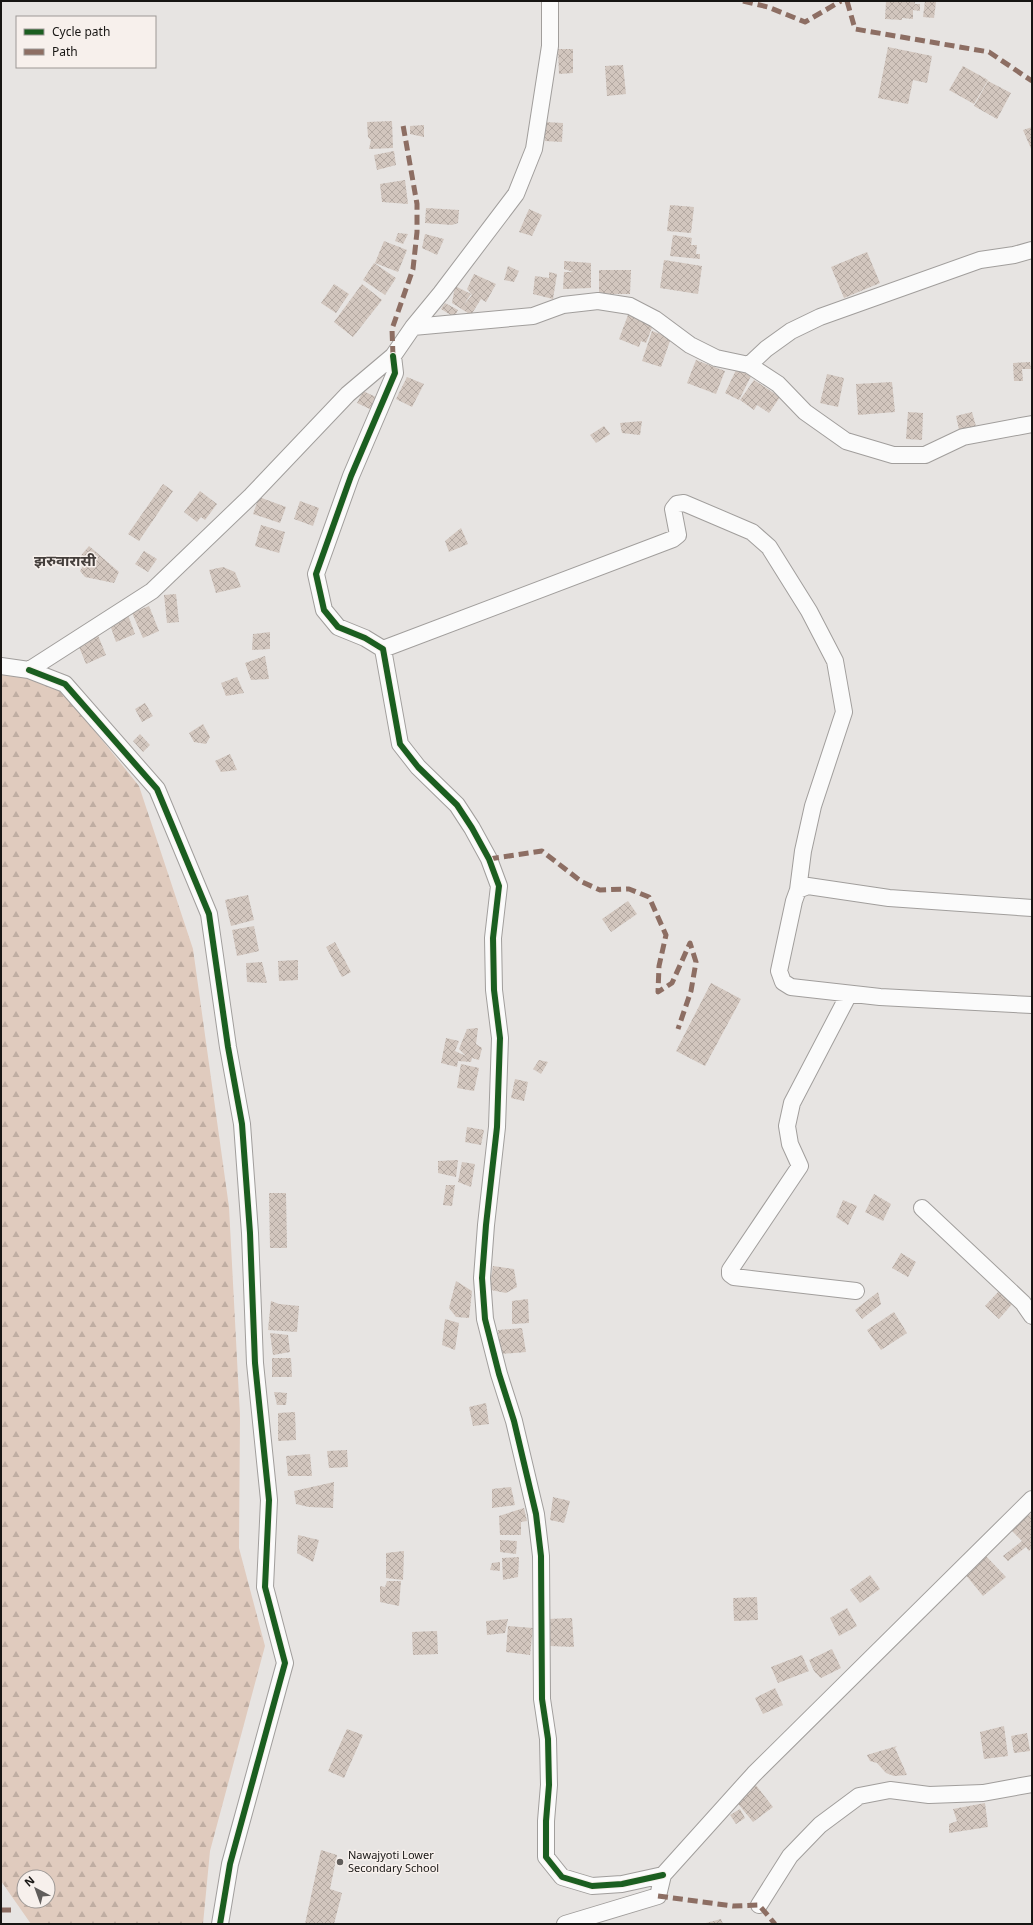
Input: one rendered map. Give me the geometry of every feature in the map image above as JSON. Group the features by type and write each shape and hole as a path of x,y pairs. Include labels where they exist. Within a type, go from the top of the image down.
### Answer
{"street":[{"path":"29,670 152,591 251,496 348,394 393,356 413,327 441,293 516,194 534,149 550,46 550,1"},
{"path":"749,366 766,349 791,331 820,316 980,260 1014,255 1032,250"},
{"path":"413,327 532,316 563,305 598,301 630,306 655,319 690,345 716,358 749,366 778,384 805,412 846,441 893,455 925,455 963,437 1032,424"},
{"path":"393,356 395,373 351,476 316,574 324,610 338,628 365,638 383,649 400,744 418,767 457,805 479,840 499,886 492,938 494,990 500,1038 497,1127 486,1225 482,1278 485,1318 499,1374 514,1420 537,1521 541,1556 542,1699 548,1739 549,1785 546,1821 546,1856 562,1877 592,1886 622,1884 663,1875"},
{"path":"383,649 673,539 678,535 673,509 677,504 684,503 752,532 769,547 809,611 836,660 844,712 813,806 803,851 798,890 794,900 779,971 783,982 791,987 880,997 1032,1005"},
{"path":"1,666 29,670 65,684 157,789 209,914 228,1047 242,1124 250,1233 255,1363 269,1500 265,1587 285,1663 230,1864 220,1924"},
{"path":"798,890 808,886 889,898 1032,908"},
{"path":"849,994 792,1103 787,1126 790,1144 800,1166 730,1270 730,1274 734,1277 856,1291"},
{"path":"922,1208 1023,1303 1032,1316"},
{"path":"565,1924 658,1896 663,1875 754,1774 1032,1499"},
{"path":"759,1905 790,1856 820,1825 859,1796 890,1790 929,1795 983,1792 1032,1784"}],"green space":[{"path":"1,670 52,678 139,786 193,949 229,1207 240,1416 239,1548 265,1646 210,1851 203,1924 31,1924 21,1909 56,1909 56,1869 16,1869 16,1902 1,1881"}],"building":[{"path":"886,1 915,1 915,4 920,4 920,11 913,10 913,19 885,19"},
{"path":"925,1 936,2 934,18 923,17"},
{"path":"888,47 932,56 927,83 913,80 908,104 878,98"},
{"path":"558,49 573,49 573,73 559,74"},
{"path":"623,65 626,94 607,96 605,66"},
{"path":"963,66 988,80 974,104 949,90"},
{"path":"988,81 1011,93 997,119 974,106"},
{"path":"392,121 393,148 369,149 371,140 368,137 367,122"},
{"path":"545,122 563,123 562,142 545,141"},
{"path":"424,125 424,137 410,134 410,126"},
{"path":"1032,127 1032,151 1023,130"},
{"path":"394,151 396,165 377,170 374,155"},
{"path":"405,180 408,204 382,202 380,184"},
{"path":"670,205 694,207 691,233 667,231"},
{"path":"426,208 459,210 458,223 452,225 425,223"},
{"path":"529,209 542,215 532,236 519,232"},
{"path":"398,233 408,234 403,244 395,241"},
{"path":"425,234 444,239 437,255 422,248"},
{"path":"673,235 692,238 691,245 697,245 696,254 700,254 700,259 670,256"},
{"path":"384,241 407,250 398,272 375,263"},
{"path":"867,252 880,283 844,298 831,267"},
{"path":"664,260 702,266 698,294 660,288"},
{"path":"564,261 591,263 591,288 563,289 564,272 573,272 564,269"},
{"path":"374,263 396,278 385,295 363,280"},
{"path":"508,266 519,271 514,282 504,280"},
{"path":"599,270 631,270 630,294 599,294"},
{"path":"549,272 557,274 553,299 533,294 535,276 549,278"},
{"path":"474,274 496,284 486,302 481,299 471,315 452,303 455,286 471,294 463,306 472,295 467,289"},
{"path":"334,284 349,294 336,313 321,303"},
{"path":"362,284 382,300 353,337 334,322"},
{"path":"445,303 458,310 454,317 441,309"},
{"path":"628,315 653,325 646,343 641,341 639,347 619,339"},
{"path":"652,331 671,338 661,367 642,361"},
{"path":"696,360 725,371 716,394 687,383"},
{"path":"1030,362 1031,369 1022,369 1023,381 1014,381 1013,363"},
{"path":"737,368 751,376 739,400 725,393"},
{"path":"827,374 844,378 838,407 820,403"},
{"path":"407,377 424,384 412,407 396,399"},
{"path":"754,380 780,397 769,413 757,405 754,410 740,400"},
{"path":"892,382 895,412 858,415 856,384"},
{"path":"363,391 378,398 372,410 357,403"},
{"path":"908,412 923,413 922,440 906,439"},
{"path":"972,412 977,430 960,434 956,416"},
{"path":"642,421 640,435 622,433 620,423"},
{"path":"604,426 610,434 596,443 590,435"},
{"path":"163,484 173,491 139,541 128,534"},
{"path":"200,491 217,504 205,520 201,517 197,522 184,512"},
{"path":"259,497 286,507 280,523 253,514"},
{"path":"300,501 319,508 313,526 294,519"},
{"path":"261,525 285,532 279,553 255,546"},
{"path":"461,528 468,544 449,552 445,541"},
{"path":"89,546 119,572 114,583 85,577 80,571 83,566 77,560"},
{"path":"144,551 157,559 148,572 135,564"},
{"path":"223,567 235,572 241,587 216,593 209,570"},
{"path":"176,594 179,622 167,623 164,595"},
{"path":"149,606 159,631 143,638 132,613"},
{"path":"128,615 135,634 116,642 109,622"},
{"path":"270,632 270,649 252,650 253,634"},
{"path":"97,633 106,655 86,664 77,642"},
{"path":"265,656 269,679 251,680 245,663"},
{"path":"237,677 244,693 226,696 221,683"},
{"path":"145,703 153,716 142,722 135,709"},
{"path":"203,724 210,737 206,744 194,742 189,733"},
{"path":"140,734 150,745 143,752 133,741"},
{"path":"230,754 237,770 221,772 215,761"},
{"path":"248,895 254,920 231,926 225,900"},
{"path":"628,901 637,914 611,932 602,919"},
{"path":"254,926 259,951 237,956 232,930"},
{"path":"335,942 351,972 342,977 326,947"},
{"path":"298,960 298,980 279,981 278,961"},
{"path":"262,962 267,983 247,982 246,963"},
{"path":"711,983 741,999 705,1066 676,1051"},
{"path":"478,1028 476,1044 482,1048 479,1060 472,1058 471,1062 458,1061 457,1067 441,1063 446,1038 459,1041 455,1051 466,1056 459,1049 467,1029"},
{"path":"539,1060 548,1062 541,1074 533,1069"},
{"path":"461,1064 479,1068 474,1091 457,1088"},
{"path":"515,1079 528,1082 524,1101 511,1098"},
{"path":"467,1127 484,1130 481,1145 465,1142"},
{"path":"458,1160 456,1177 438,1173 438,1161"},
{"path":"462,1162 475,1164 471,1187 458,1182"},
{"path":"446,1185 455,1185 452,1206 443,1205"},
{"path":"269,1193 286,1193 287,1248 270,1248"},
{"path":"874,1194 891,1204 883,1221 865,1212"},
{"path":"843,1200 857,1206 848,1225 836,1217"},
{"path":"901,1253 916,1262 908,1277 892,1268"},
{"path":"493,1266 514,1269 517,1287 506,1293 491,1290 490,1284"},
{"path":"456,1281 472,1291 469,1318 456,1317 449,1308"},
{"path":"999,1291 1013,1303 999,1319 985,1306"},
{"path":"878,1292 881,1304 862,1319 855,1310"},
{"path":"528,1299 529,1323 512,1324 512,1301"},
{"path":"271,1301 279,1304 299,1306 297,1332 268,1330"},
{"path":"894,1312 907,1333 881,1350 867,1330"},
{"path":"445,1319 459,1323 455,1350 442,1345"},
{"path":"522,1328 526,1352 500,1354 498,1330"},
{"path":"270,1333 288,1335 290,1352 273,1355"},
{"path":"272,1358 291,1358 292,1377 272,1377"},
{"path":"274,1392 287,1393 286,1405 277,1405"},
{"path":"486,1403 489,1424 473,1426 469,1407"},
{"path":"295,1412 296,1440 278,1441 278,1413"},
{"path":"347,1450 348,1467 329,1468 327,1451"},
{"path":"310,1454 312,1476 288,1476 286,1456"},
{"path":"334,1482 333,1508 309,1507 296,1504 294,1491"},
{"path":"511,1487 515,1505 492,1508 492,1489"},
{"path":"553,1497 570,1501 564,1523 550,1520"},
{"path":"524,1508 527,1521 521,1522 521,1535 500,1535 499,1516"},
{"path":"1032,1513 1032,1548 1029,1551 1026,1547 1008,1561 1003,1556 1022,1541 1010,1529"},
{"path":"298,1535 319,1540 313,1562 297,1553"},
{"path":"500,1540 517,1541 516,1554 500,1552"},
{"path":"404,1551 403,1580 386,1578 386,1553"},
{"path":"985,1555 1006,1577 983,1596 965,1574"},
{"path":"519,1557 518,1577 503,1580 502,1558"},
{"path":"500,1562 500,1571 490,1570 492,1563"},
{"path":"870,1575 880,1589 860,1603 850,1590"},
{"path":"387,1581 401,1581 399,1606 380,1602 380,1586 385,1587"},
{"path":"757,1597 758,1620 734,1621 733,1598"},
{"path":"847,1608 857,1626 839,1636 830,1618"},
{"path":"572,1618 574,1647 550,1646 548,1619"},
{"path":"508,1619 505,1633 487,1635 486,1621"},
{"path":"508,1626 533,1628 530,1655 506,1652"},
{"path":"437,1631 438,1654 413,1655 412,1632"},
{"path":"832,1649 841,1668 821,1678 814,1671 809,1660"},
{"path":"802,1655 809,1671 778,1683 771,1667"},
{"path":"775,1688 783,1705 763,1714 755,1698"},
{"path":"1004,1726 1008,1756 984,1759 980,1732"},
{"path":"347,1729 363,1735 344,1778 328,1771"},
{"path":"1027,1733 1030,1751 1014,1753 1011,1736"},
{"path":"897,1746 895,1748 907,1775 894,1776 886,1773 877,1763 870,1761 867,1755"},
{"path":"755,1784 773,1807 753,1822 735,1800"},
{"path":"985,1803 988,1827 949,1833 949,1824 957,1821 953,1809"},
{"path":"740,1809 745,1818 736,1824 730,1815"},
{"path":"321,1850 337,1855 330,1889 342,1893 334,1924 305,1924"},
{"path":"721,1919 723,1924 706,1923"}],"marked path":[{"path":"743,1 768,7 805,22 841,1"},
{"path":"847,1 855,29 989,52 1032,81"},
{"path":"393,356 392,329 413,269 417,232 417,204 403,125"},
{"path":"489,859 542,851 582,882 600,890 629,889 649,897 666,935 659,966 658,992 672,983 690,943 696,962 691,991 678,1029"},
{"path":"658,1896 733,1906 759,1905 775,1924"},
{"path":"1,1910 14,1910"}],"cycle path":[{"path":"393,356 395,373 351,476 316,574 324,610 338,627 365,638 383,649 400,744 418,767 457,805 489,859 499,886 493,938 494,990 500,1038 497,1127 486,1225 482,1278 485,1319 499,1374 514,1421 536,1514 541,1556 542,1699 548,1739 549,1785 546,1821 546,1857 562,1877 592,1886 622,1884 663,1875"},
{"path":"29,670 65,684 157,789 209,914 228,1047 242,1124 250,1233 255,1363 269,1500 265,1587 285,1663 230,1864 220,1924"}],"place":[{"name":"Nawajyoti Lower Secondary School","path":"340,1862"}],"district":[{"name":"झरुवारासी","path":"65,562"}]}
